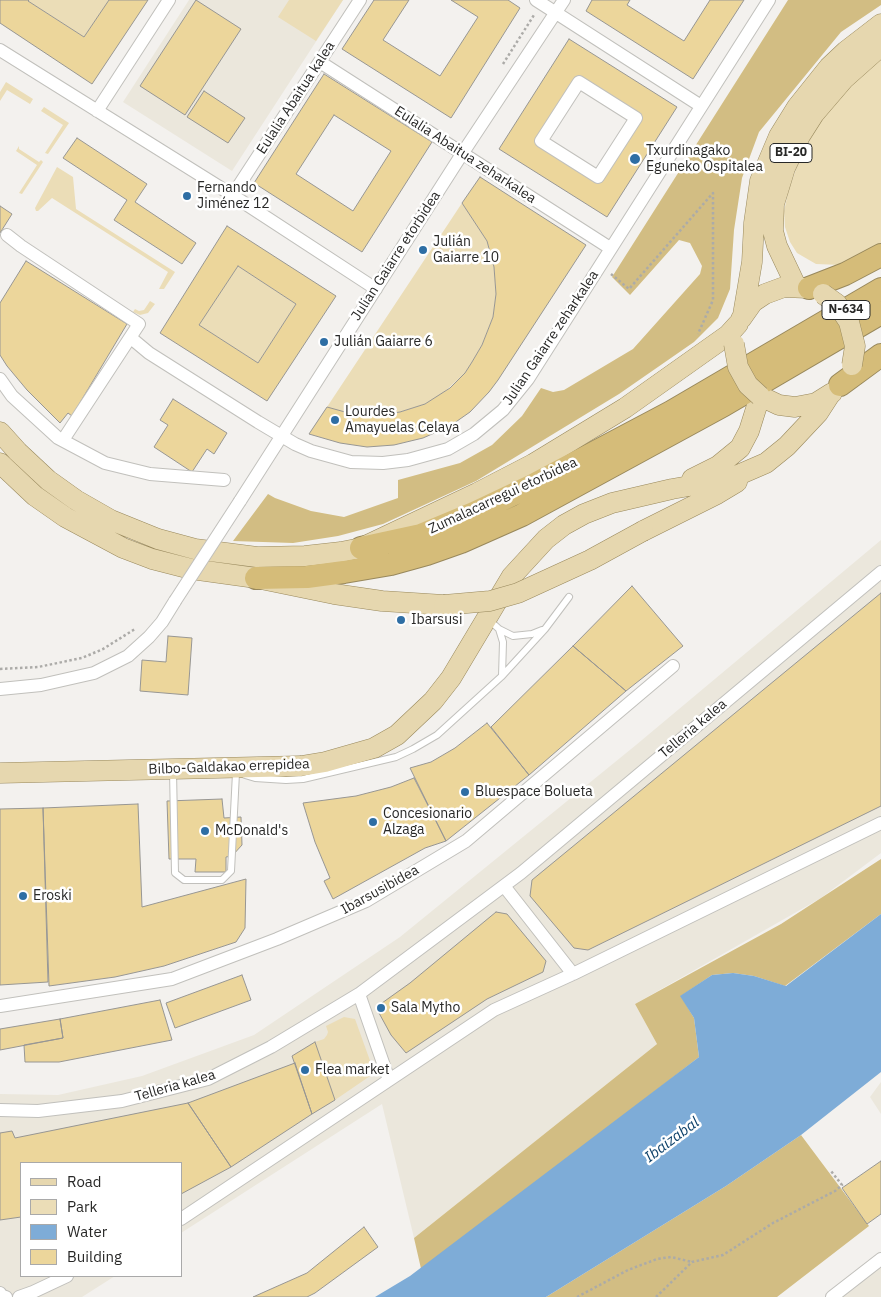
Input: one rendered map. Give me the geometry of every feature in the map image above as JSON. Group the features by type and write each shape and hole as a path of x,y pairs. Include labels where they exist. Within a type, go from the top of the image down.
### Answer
{"highway":[{"name":"N-634","path":"809,289 845,274 881,255"},
{"name":"Zumalacarregui etorbidea","path":"256,578 307,577 363,569 427,554 461,542 522,514 724,406 817,340 881,289"},
{"name":"Zumalacarregui etorbidea","path":"361,548 421,535 474,513 531,486 671,412 817,340 881,313"},
{"path":"835,391 881,355"}],"main road":[{"name":"BI-20","path":"740,319 752,262 754,223 760,181 779,136 797,107 829,67 881,24"},
{"name":"BI-20","path":"809,289 777,246 774,231 774,204 785,168 800,136 814,114 844,79 881,46"},
{"path":"361,548 477,493 566,444 626,408 728,335 740,319 753,302 765,294 784,287 809,289 837,304 849,322 855,346 852,365 835,391 816,403 794,406 779,404 760,396 748,385 738,367 734,344 740,319"},
{"name":"Bilbo-Galdakao errepidea","path":"0,773 173,769 229,771 325,762 374,748 396,735 433,701 493,623 512,576 546,539 564,525 584,514 612,503 672,489 729,479 766,463 787,446 818,413 835,391"},
{"name":"Bilbo-Galdakao errepidea","path":"672,489 718,466 740,448 749,431 760,396"},
{"name":"Zumalacarregui etorbidea","path":"0,432 48,480 76,500 111,520 158,539 195,549 257,557 305,556 361,548"},
{"path":"256,578 334,594 382,601 444,605 490,601 518,593 590,560 716,494 766,463"},
{"name":"Zumalacarregui etorbidea","path":"1,465 35,496 65,517 123,548 152,559 191,569 256,578"}],"street":[{"path":"97,111 169,0"},
{"name":"Eulalia Abaitua kalea","path":"232,196 360,0"},
{"path":"536,0 701,106"},
{"name":"Julian Gaiarre etorbidea","path":"0,689 41,685 94,673 128,656 158,627 462,154 564,0"},
{"path":"600,265 769,0"},
{"path":"1,53 97,111 376,289"},
{"name":"Eulalia Abaitua zeharkalea","path":"320,62 610,248"},
{"path":"579,82 636,118 598,177 541,141 579,82"},
{"path":"7,235 139,324 62,440"},
{"name":"Julian Gaiarre zeharkalea","path":"131,338 149,352 282,436 312,451 337,459 364,464 408,460 448,449 474,434 503,410 528,379 600,265"},
{"path":"0,379 12,396 62,440 105,463 150,474 224,480"},
{"name":"Telleria kalea","path":"0,1110 38,1111 122,1101 208,1079 271,1047 359,994 504,886 881,572"},
{"name":"Ibarsusibidea","path":"0,1006 172,979 277,939 366,901 466,841 673,666"},
{"path":"182,1218 494,1010 573,974 881,823"},
{"path":"504,886 573,974"},
{"path":"359,994 389,1080"},
{"path":"832,1297 881,1259"},
{"path":"18,1297 65,1277"},
{"path":"0,1293 6,1297"}],"lane":[{"path":"173,769 175,873 184,880 222,880 231,871 229,771 255,778 294,780 356,768 396,757 437,734 502,676 545,629 569,598"},
{"path":"493,623 513,636 532,634 545,629"},
{"path":"493,623 503,642 502,676"}],"path":[{"path":"600,265 629,289 713,193 714,300 694,342"},
{"path":"0,669 38,667 82,658 103,649 140,626"},
{"path":"577,1297 628,1270 657,1259 670,1257 692,1262 723,1255 773,1223 835,1191 842,1185 831,1171"},
{"path":"656,1297 692,1262"}],"shaded area":[{"path":"189,0 343,0 232,171 123,102"},
{"path":"788,0 881,0 881,5 841,32 759,132 742,178 734,230 730,289 718,318 694,342 619,394 476,481 383,524 338,536 293,543 233,541 268,494 311,511 344,517 398,498 398,480 460,463 492,445 522,416 541,388 553,392 564,390 633,349 700,274 702,266 690,243 679,240 630,295 612,277"},
{"path":"881,540 881,853 821,898 635,1004 657,1044 414,1238 382,1104 182,1232 182,1162 20,1162 20,1277 113,1277 82,1297 0,1297 0,1094 58,1095 142,1076 254,1035 400,937 636,745"},
{"path":"881,859 881,914 785,986 754,976 733,973 712,975 681,996 694,1018 699,1057 422,1273 414,1238 657,1044 635,1004 781,924"},
{"path":"881,1082 881,1114 870,1097"},
{"path":"801,1135 869,1226 777,1297 546,1297 726,1186"},
{"path":"881,1259 881,1297 832,1297"}],"green space":[{"path":"29,0 109,0 84,37"},
{"path":"289,0 343,0 316,41 278,17"},
{"path":"881,58 881,244 841,265 816,264 797,253 790,242 785,227 784,211 789,189 800,158 818,125 842,94"},
{"path":"6,82 33,99 30,104 7,90 0,101 0,92"},
{"path":"44,107 69,123 48,154 45,153 63,125 41,111"},
{"path":"19,146 19,149 39,162 41,160 43,162 22,194 19,193 37,165 16,151"},
{"path":"57,167 73,177 76,209 175,272 164,289 159,289 168,272 52,198 36,211 35,208"},
{"path":"462,203 487,241 494,267 496,294 493,317 482,345 465,373 442,394 425,404 400,412 369,416 337,411 327,407"},
{"path":"238,266 296,304 258,363 199,325"},
{"path":"150,301 155,304 148,313 140,315 133,312 135,309 139,311 144,310"},
{"path":"344,1017 355,1019 373,1069 373,1074 335,1100 315,1042 324,1039 327,1035 326,1026"}],"water":[{"name":"Ibaizabal","path":"881,914 881,1072 801,1135 726,1186 546,1297 375,1297 410,1276 699,1057 694,1018 680,996 712,975 733,973 754,976 786,986"}],"building":[{"path":"0,0 29,0 84,37 109,0 148,0 92,84 0,23"},
{"path":"196,0 241,29 185,115 140,86"},
{"path":"374,0 409,0 383,40 440,76 478,17 451,0 508,0 520,8 451,118 342,49"},
{"path":"592,0 630,0 627,5 684,41 710,0 744,0 693,79 586,11"},
{"path":"569,39 677,107 607,217 499,149","holes":["579,82 636,118 598,177 541,141"]},
{"path":"324,74 432,142 362,252 254,183","holes":["334,115 391,151 353,211 296,174"]},
{"path":"204,91 245,118 228,143 187,117"},
{"path":"77,138 147,184 135,202 196,243 182,264 114,220 127,200 63,158"},
{"path":"480,177 586,245 498,380 470,412 450,426 423,438 394,445 367,447 340,443 309,434 327,407 345,412 379,415 400,412 425,404 450,388 465,373 482,345 493,317 496,294 494,267 487,241 462,203"},
{"path":"0,206 12,214 0,233"},
{"path":"227,226 336,296 267,401 160,333","holes":["238,266 296,304 258,363 199,325"]},
{"path":"26,261 127,324 72,416 68,413 60,423 27,390 0,355 0,303"},
{"path":"173,399 227,433 214,454 207,449 192,472 154,447 168,425 160,420"},
{"path":"632,586 683,646 626,691 573,646"},
{"path":"881,593 881,806 588,950 574,948 530,896 532,880"},
{"path":"168,636 192,638 188,695 140,691 142,660 166,662"},
{"path":"573,646 626,691 529,775 491,727"},
{"name":"Bluespace Bolueta","path":"487,723 529,775 446,841 410,768 431,762 455,748"},
{"name":"Concesionario Alzaga","path":"414,778 446,841 425,848 333,899 324,881 330,878 315,842 303,803 356,796 391,787"},
{"name":"McDonald's","path":"222,799 224,818 241,817 242,845 232,856 226,857 226,872 195,872 196,859 169,859 167,801"},
{"path":"138,804 142,907 246,879 245,928 236,942 164,966 115,977 49,986 43,808"},
{"name":"Eroski","path":"43,808 48,982 0,985 0,809"},
{"path":"496,912 507,914 546,961 543,972 487,999 406,1053 391,1035 379,1013 382,1003 410,983"},
{"path":"242,975 251,1000 175,1028 166,1003"},
{"path":"160,1000 172,1040 59,1062 25,1062 24,1045 63,1038 60,1019"},
{"path":"60,1019 63,1038 0,1050 0,1029"},
{"path":"315,1042 335,1100 312,1114 292,1056"},
{"path":"295,1063 312,1114 231,1167 188,1103"},
{"path":"188,1103 231,1167 182,1193 182,1162 20,1162 20,1217 0,1220 0,1133 12,1131 15,1138"},
{"path":"881,1161 881,1214 867,1224 842,1188"},
{"path":"364,1227 378,1247 315,1293 307,1297 253,1297 307,1273"}],"place":[{"name":"Txurdinagako Eguneko Ospitalea","path":"635,159"},
{"name":"Fernando Jiménez 12","path":"187,196"},
{"name":"Julián Gaiarre 10","path":"423,250"},
{"name":"Julián Gaiarre 6","path":"324,342"},
{"name":"Lourdes Amayuelas Celaya","path":"335,420"},
{"name":"Ibarsusi","path":"401,620"},
{"name":"Bluespace Bolueta","path":"465,792"},
{"name":"Concesionario Alzaga","path":"373,822"},
{"name":"McDonald's","path":"205,831"},
{"name":"Eroski","path":"23,896"},
{"name":"Sala Mytho","path":"381,1008"},
{"name":"Flea market","path":"305,1070"}]}
